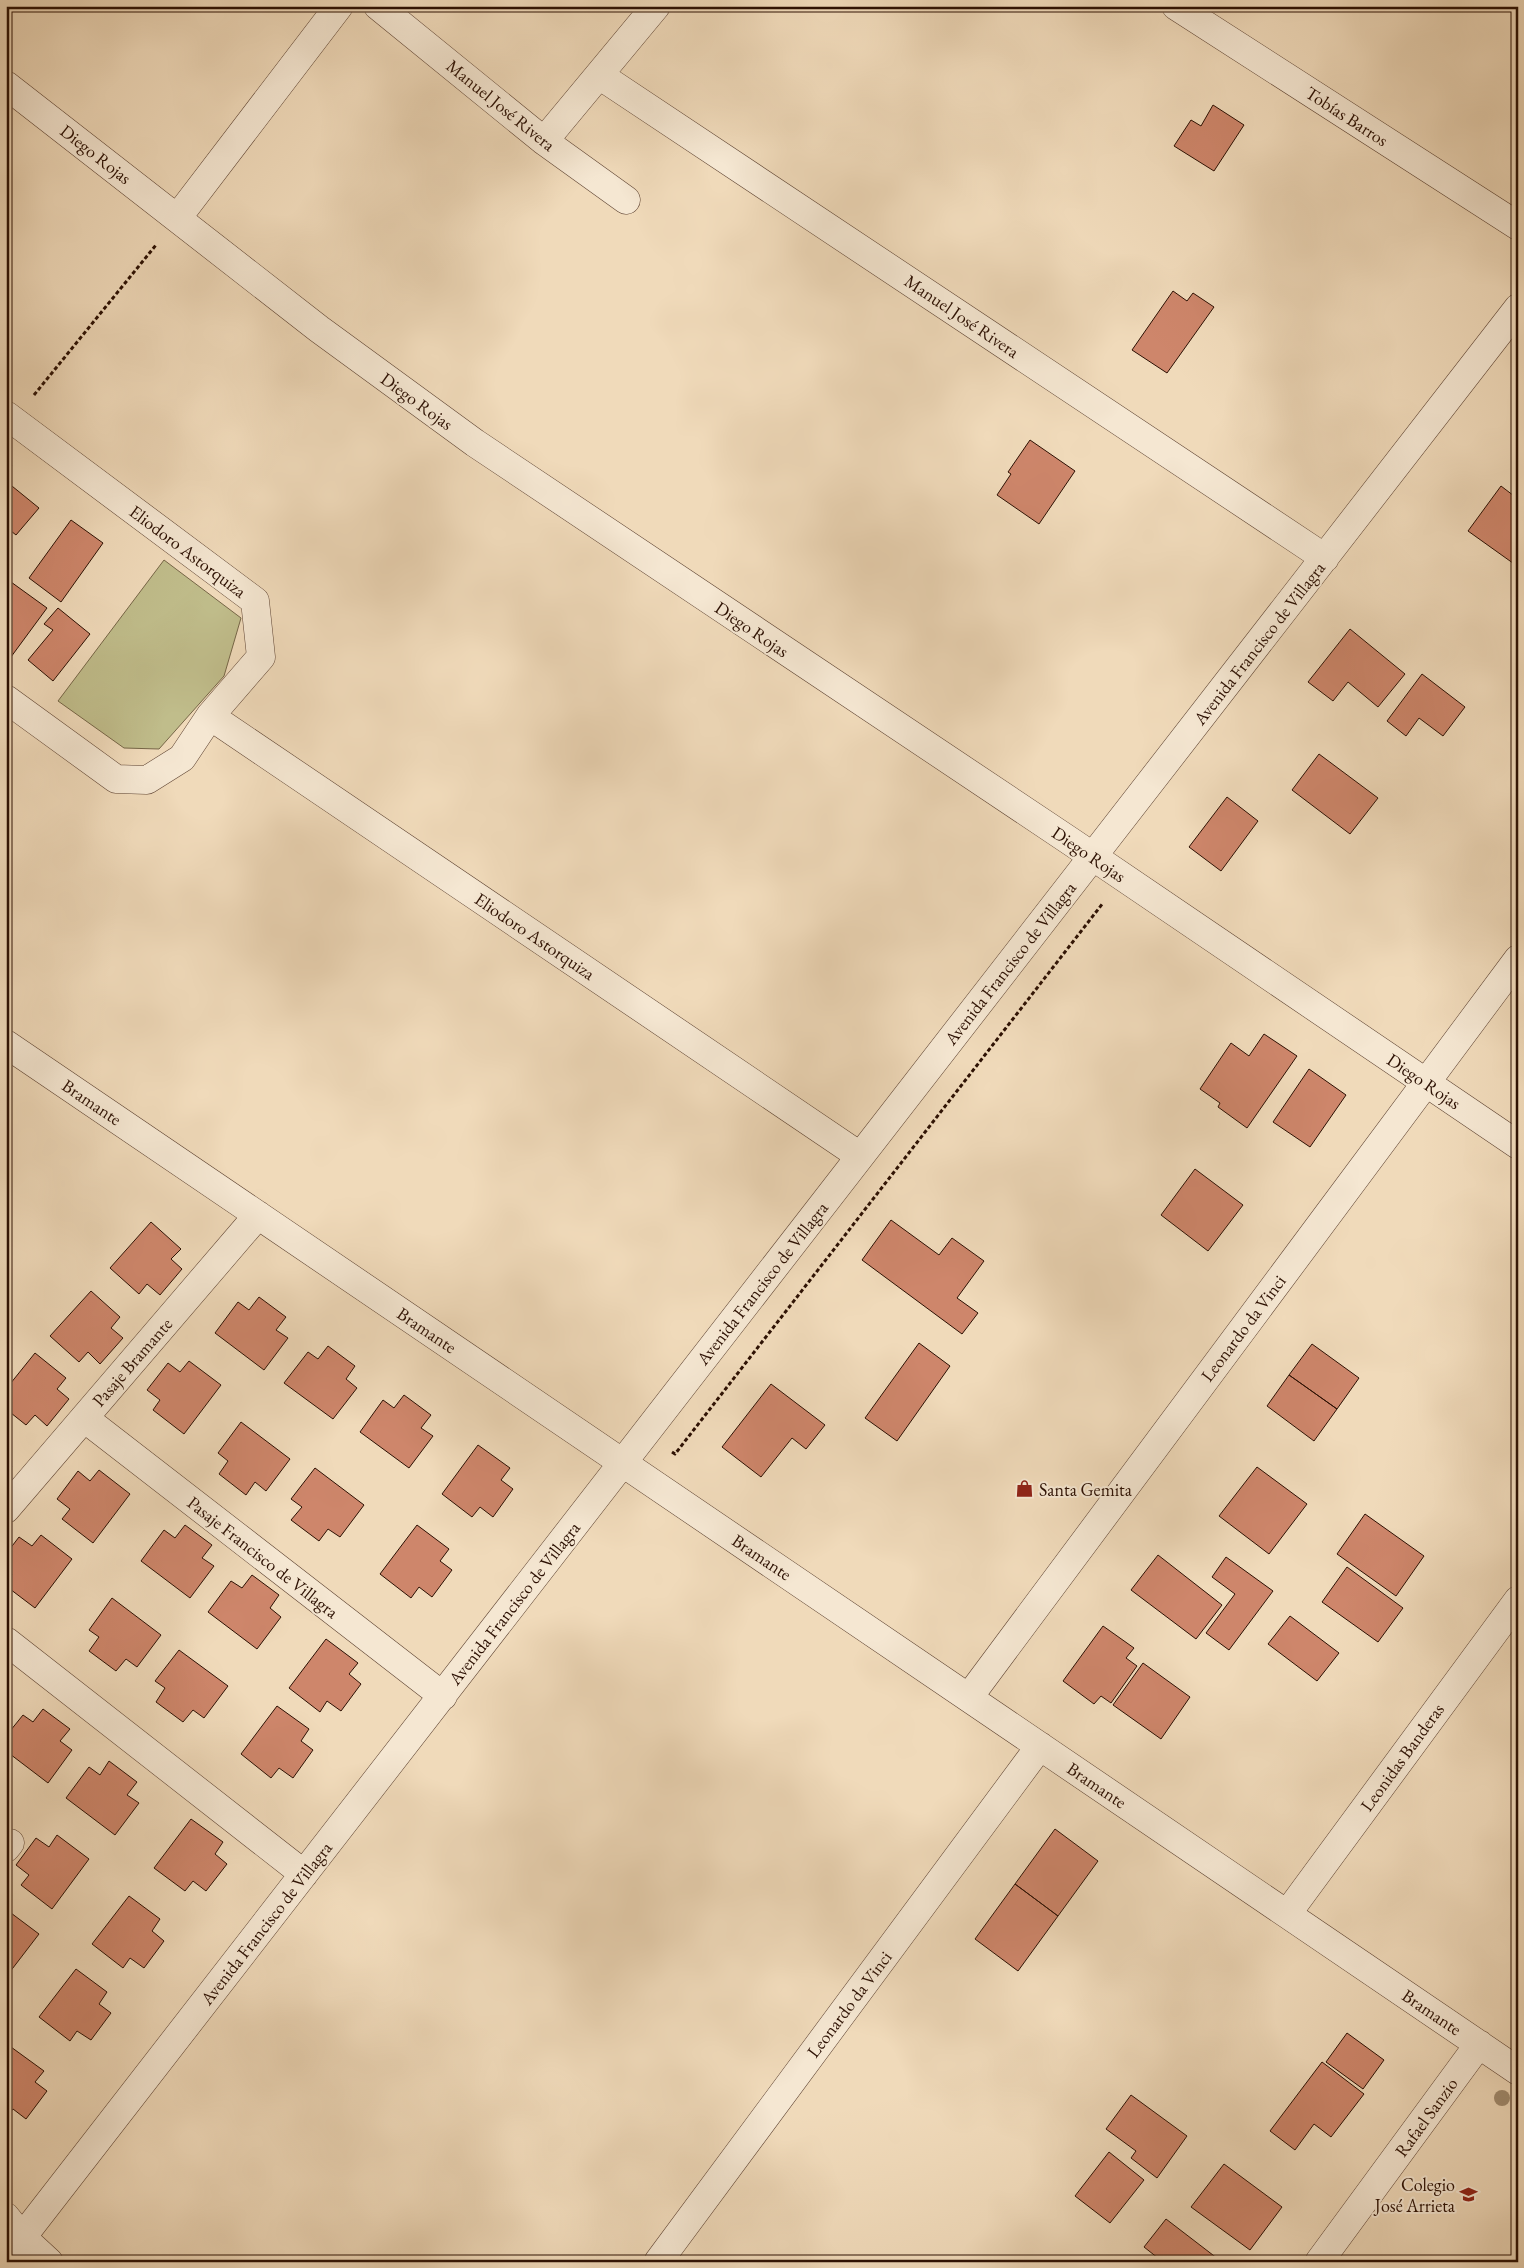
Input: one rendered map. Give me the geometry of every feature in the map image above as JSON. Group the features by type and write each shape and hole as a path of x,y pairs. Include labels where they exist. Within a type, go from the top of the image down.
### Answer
{"street":[{"path":"178,218 339,6"},
{"name":"Manuel José Rivera","path":"378,6 544,141 626,200"},
{"path":"544,141 656,6"},
{"name":"Tobías Barros","path":"1176,6 1518,226"},
{"name":"Manuel José Rivera","path":"599,75 1325,558"},
{"name":"Diego Rojas","path":"6,85 319,329 484,449 1093,856 1518,1145"},
{"name":"Avenida Francisco de Villagra","path":"12,2238 304,1874 443,1696 1518,308"},
{"name":"Eliodoro Astorquiza","path":"6,699 116,779 147,780 182,758 210,716 261,657 255,601 10,418"},
{"name":"Eliodoro Astorquiza","path":"210,716 860,1156"},
{"name":"Leonardo da Vinci","path":"969,1697 1518,959"},
{"name":"Bramante","path":"6,1044 1518,2071"},
{"name":"Pasaje Bramante","path":"6,1509 258,1215"},
{"name":"Pasaje Francisco de Villagra","path":"84,1418 443,1696"},
{"name":"Leonidas Banderas","path":"1287,1914 1518,1600"},
{"path":"6,1641 304,1874"},
{"name":"Leonardo da Vinci","path":"658,2262 1040,1746"},
{"name":"Rafael Sanzio","path":"1319,2262 1479,2044"},
{"path":"12,2238 50,2262"}],"path":[{"path":"10,418 178,218"},
{"path":"675,1454 1107,899"}],"shaded area":[{"path":"164,560 241,618 224,676 159,749 124,748 58,701"}],"building":[{"path":"1213,105 1244,125 1214,171 1174,146 1191,120 1201,126"},
{"path":"1173,291 1187,301 1193,293 1214,307 1167,373 1132,350"},
{"path":"1030,440 1075,471 1039,524 997,495 1011,474 1008,472"},
{"path":"6,461 12,465 6,472"},
{"path":"7,482 39,508 16,535 6,527"},
{"path":"1501,486 1518,499 1517,566 1468,531"},
{"path":"71,520 103,543 61,602 29,578"},
{"path":"11,582 47,608 8,661 6,660 6,589"},
{"path":"58,608 90,634 53,681 28,660 53,630 44,624"},
{"path":"1350,629 1405,674 1378,707 1348,682 1333,701 1308,682"},
{"path":"1422,674 1465,707 1443,736 1419,718 1406,736 1387,721"},
{"path":"1319,754 1378,798 1350,834 1292,790"},
{"path":"1227,797 1258,821 1221,871 1189,847"},
{"path":"1264,1034 1297,1056 1247,1128 1218,1107 1220,1103 1200,1089 1231,1043 1249,1056"},
{"path":"1309,1069 1346,1095 1310,1147 1273,1122"},
{"path":"1195,1169 1243,1205 1208,1251 1161,1215"},
{"path":"891,1220 939,1255 952,1238 984,1261 957,1298 978,1313 962,1334 862,1260"},
{"path":"151,1222 181,1249 171,1259 182,1269 160,1295 147,1284 139,1294 110,1268"},
{"path":"91,1291 120,1317 111,1328 123,1338 100,1364 88,1352 79,1362 50,1336"},
{"path":"259,1297 286,1317 276,1330 288,1338 264,1370 215,1333 238,1302 249,1310"},
{"path":"919,1343 950,1366 897,1441 865,1418"},
{"path":"1312,1344 1359,1378 1337,1409 1289,1375"},
{"path":"328,1346 355,1366 346,1379 357,1388 333,1419 284,1383 308,1352 318,1359"},
{"path":"35,1353 66,1378 57,1389 69,1399 47,1426 35,1415 26,1425 6,1409 6,1389"},
{"path":"189,1361 221,1385 184,1434 153,1410 160,1400 147,1390 168,1363 180,1372"},
{"path":"1289,1375 1337,1409 1314,1441 1267,1406"},
{"path":"771,1384 825,1425 806,1449 792,1438 761,1477 722,1447"},
{"path":"404,1395 431,1415 421,1428 433,1436 409,1468 360,1432 383,1400 394,1408"},
{"path":"241,1422 290,1459 266,1491 255,1482 246,1495 219,1474 228,1461 218,1453"},
{"path":"478,1445 510,1468 501,1480 513,1489 493,1517 480,1507 472,1517 442,1494"},
{"path":"6,1461 12,1466 6,1473"},
{"path":"1257,1467 1307,1504 1269,1554 1219,1516"},
{"path":"315,1468 364,1505 340,1537 328,1529 319,1541 291,1520 302,1507 291,1499"},
{"path":"99,1470 130,1494 93,1543 62,1519 70,1509 57,1499 78,1471 90,1481"},
{"path":"1365,1514 1424,1556 1396,1596 1337,1554"},
{"path":"185,1525 212,1545 202,1558 214,1566 190,1598 141,1561 164,1530 175,1538"},
{"path":"417,1525 449,1549 440,1561 452,1570 432,1597 419,1587 411,1598 380,1574"},
{"path":"41,1535 72,1559 35,1608 6,1586 6,1582 12,1574 6,1570 6,1554 19,1537 32,1546"},
{"path":"1158,1555 1222,1605 1196,1639 1131,1590"},
{"path":"1226,1557 1273,1591 1229,1650 1206,1633 1235,1594 1212,1577"},
{"path":"1347,1567 1403,1608 1378,1642 1322,1602"},
{"path":"252,1575 279,1595 270,1608 281,1617 257,1649 208,1612 231,1581 242,1588"},
{"path":"112,1598 161,1635 137,1667 126,1659 116,1671 89,1651 99,1637 89,1630"},
{"path":"1290,1616 1339,1653 1317,1681 1268,1644"},
{"path":"1103,1626 1134,1648 1126,1658 1137,1666 1111,1703 1101,1696 1094,1704 1063,1681"},
{"path":"326,1639 358,1663 349,1674 361,1684 341,1711 327,1701 320,1712 289,1688"},
{"path":"179,1650 228,1686 204,1718 193,1710 183,1722 156,1702 165,1688 155,1681"},
{"path":"1143,1663 1190,1697 1161,1739 1113,1705"},
{"path":"277,1706 309,1729 301,1741 313,1750 293,1778 279,1768 271,1778 241,1754"},
{"path":"43,1709 70,1729 60,1741 72,1750 48,1783 6,1751 6,1736 23,1715 33,1722"},
{"path":"109,1761 137,1782 127,1795 139,1803 115,1835 66,1798 89,1767 100,1775"},
{"path":"191,1819 223,1842 215,1854 227,1864 206,1891 193,1881 185,1891 154,1868"},
{"path":"1055,1829 1098,1861 1058,1916 1015,1884"},
{"path":"57,1835 89,1859 52,1909 21,1885 29,1875 16,1865 36,1838 49,1847"},
{"path":"1015,1884 1058,1916 1018,1971 975,1939"},
{"path":"129,1896 160,1919 152,1931 164,1941 144,1968 130,1958 123,1968 92,1944"},
{"path":"7,1910 39,1934 6,1977 6,1912"},
{"path":"76,1969 107,1992 99,2004 111,2013 91,2040 77,2031 70,2041 39,2017"},
{"path":"1347,2033 1384,2060 1363,2089 1326,2062"},
{"path":"11,2047 44,2071 35,2082 47,2091 26,2119 13,2109 6,2118 6,2054"},
{"path":"1322,2062 1364,2094 1331,2137 1314,2124 1295,2150 1270,2131"},
{"path":"1131,2095 1187,2136 1157,2178 1131,2158 1136,2151 1106,2129"},
{"path":"1109,2152 1144,2180 1110,2223 1075,2196"},
{"path":"1224,2164 1282,2207 1250,2250 1191,2207"},
{"path":"1166,2219 1222,2262 1163,2262 1144,2247"}],"place":[{"name":"Santa Gemita","path":"1025,1489"},
{"name":"Colegio José Arrieta","path":"1469,2194"}]}
